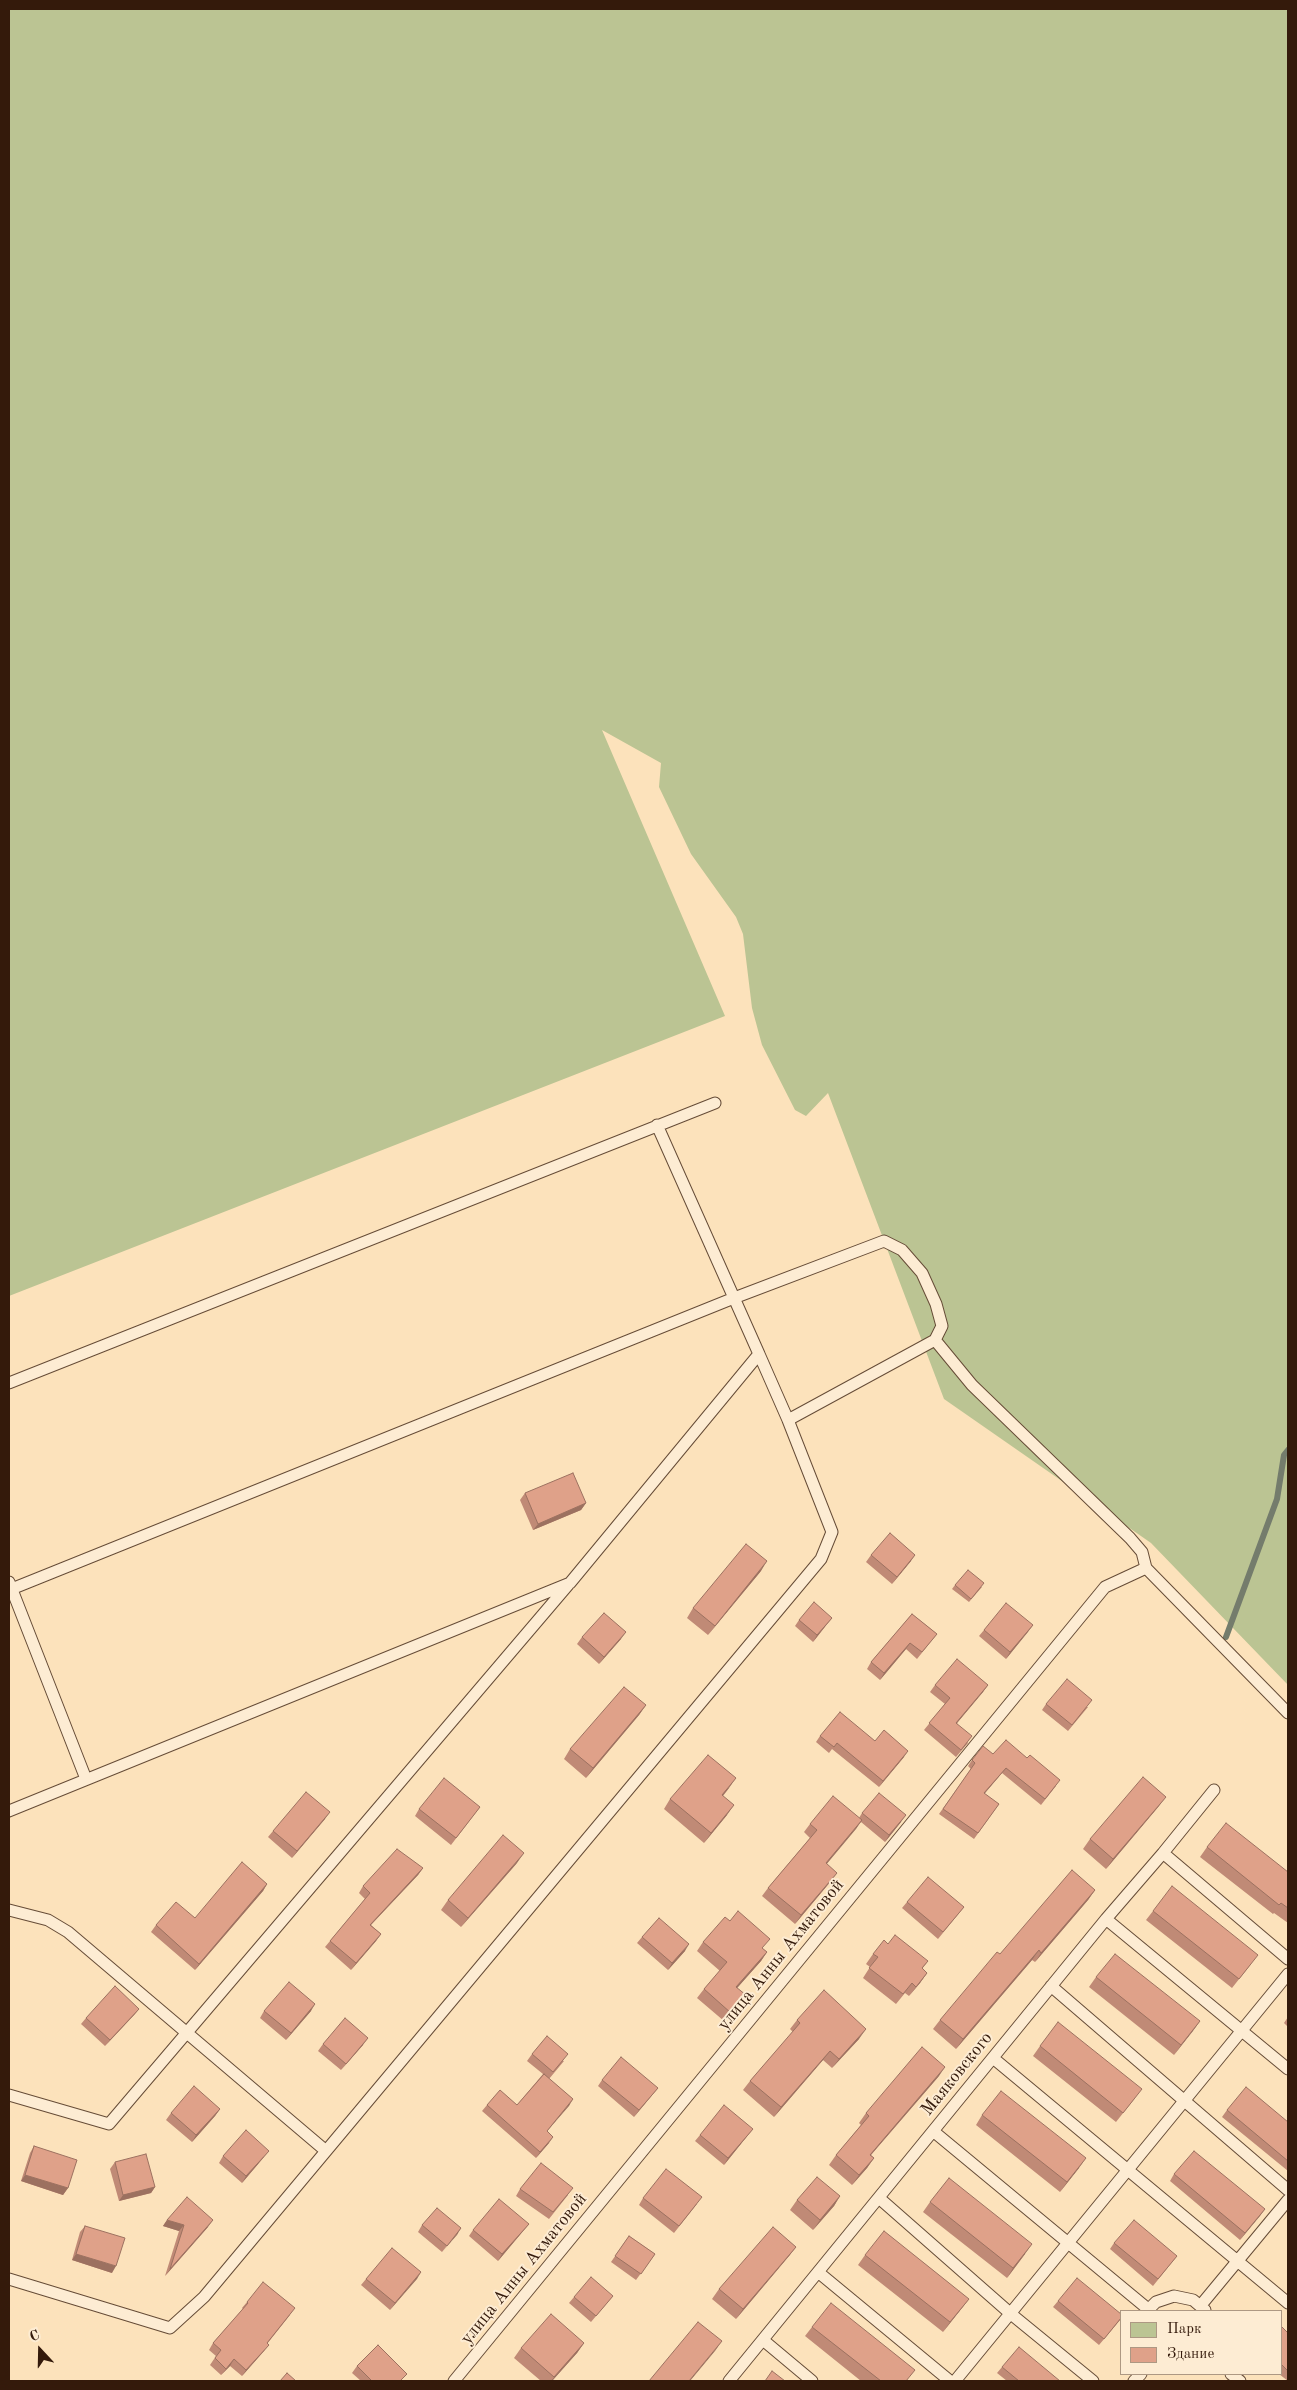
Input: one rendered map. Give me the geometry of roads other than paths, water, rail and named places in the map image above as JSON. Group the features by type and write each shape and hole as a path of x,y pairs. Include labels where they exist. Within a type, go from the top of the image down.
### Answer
{"lane":[{"path":"9,1383 715,1103"},
{"path":"9,2279 170,2328 204,2297 821,1559 832,1532 760,1354 657,1125"},
{"path":"86,1780 10,1587 734,1298 884,1241 902,1250 922,1273 936,1304 942,1326 935,1340 788,1420"},
{"path":"935,1340 972,1385 1130,1538 1142,1552 1146,1568 1288,1713"},
{"path":"9,2095 109,2124 570,1583 760,1354"},
{"name":"улица Анны Ахматовой","path":"454,2381 1105,1587 1146,1568"},
{"path":"9,1811 570,1583"},
{"name":"Маяковского","path":"729,2381 1051,1986 1214,1790"},
{"path":"1163,1853 1288,1959"},
{"path":"9,1910 48,1920 68,1932 326,2151"},
{"path":"1106,1919 1288,2069"},
{"path":"955,2381 1288,1974"},
{"path":"1051,1986 1288,2190"},
{"path":"993,2058 1288,2303"},
{"path":"933,2131 1148,2310 1164,2298 1174,2296 1184,2296 1204,2308 1237,2262 1288,2200"},
{"path":"879,2198 1011,2314 1093,2381"},
{"path":"818,2272 950,2381"},
{"path":"763,2340 812,2381"}],"waterway":[{"path":"1226,1637 1277,1499 1284,1455 1288,1450"}]}
